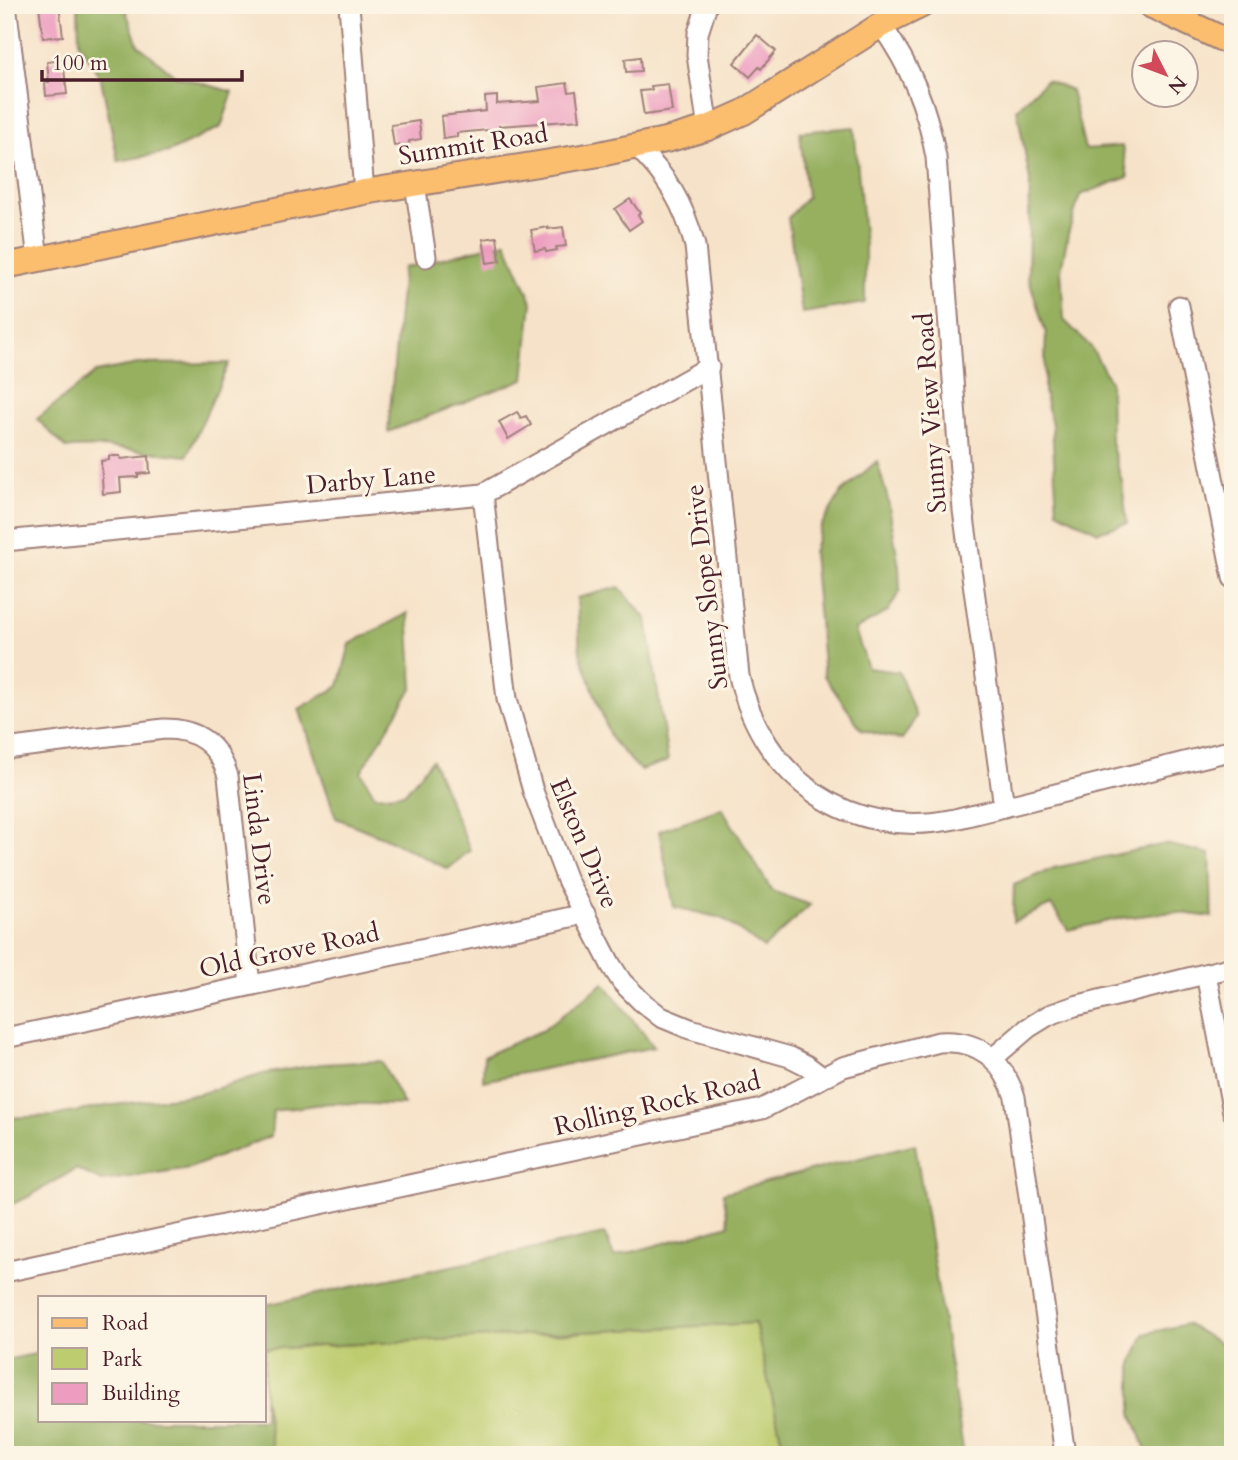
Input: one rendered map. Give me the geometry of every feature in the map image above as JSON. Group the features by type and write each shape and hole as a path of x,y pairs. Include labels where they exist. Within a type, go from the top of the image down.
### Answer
{"main road":[{"name":"Summit Road","path":"5,266 364,192 600,154 670,139 708,128 744,112 881,25 922,5"},
{"path":"1150,5 1233,44"}],"street":[{"path":"6,5 38,259"},
{"path":"349,5 364,192"},
{"path":"706,8 698,33 697,55 708,128"},
{"name":"Sunny View Road","path":"881,25 896,46 914,81 931,128 936,157 963,510 1004,807"},
{"name":"Sunny Slope Drive","path":"636,146 652,161 669,184 690,227 699,265 739,676 750,712 767,745 790,773 812,791 836,805 871,818 898,823 926,823 955,819 1233,750"},
{"path":"415,184 426,257"},
{"path":"1179,306 1233,578"},
{"name":"Darby Lane","path":"5,541 483,494 709,367"},
{"name":"Elston Drive","path":"483,494 507,699 533,791 567,880 622,982 640,1001 661,1017 690,1030 790,1057 822,1077"},
{"name":"Linda Drive","path":"5,749 163,729 188,732 210,744 225,764 229,776 250,985"},
{"name":"Old Grove Road","path":"5,1038 585,914"},
{"path":"993,1058 1028,1028 1049,1015 1075,1006 1233,967"},
{"path":"1206,974 1233,1112"},
{"name":"Rolling Rock Road","path":"5,1272 762,1110 844,1067 939,1042 954,1041 977,1046 993,1058 1002,1068 1016,1097 1065,1455"}],"green space":[{"path":"78,5 124,5 138,45 176,76 233,92 221,127 169,152 118,161 101,79 79,43"},
{"path":"1046,80 1071,90 1085,149 1122,146 1128,177 1080,195 1061,270 1064,320 1091,347 1110,381 1111,442 1122,482 1127,523 1098,532 1057,511 1052,425 1044,392 1046,334 1028,276 1030,181 1017,109"},
{"path":"854,127 865,246 865,303 802,313 788,218 807,197 800,132"},
{"path":"506,242 532,302 524,379 388,432 403,268"},
{"path":"229,363 187,456 106,447 66,448 37,419 96,372 138,364"},
{"path":"877,461 888,500 899,567 900,591 888,611 855,630 868,668 899,672 916,717 902,740 862,730 824,676 813,553 821,526 841,493"},
{"path":"619,587 647,619 668,761 640,770 611,739 580,653 577,598"},
{"path":"408,613 413,687 361,772 375,796 405,793 432,760 470,850 448,869 385,838 336,818 299,709 339,686 350,644"},
{"path":"722,808 772,891 810,905 764,948 721,918 674,907 659,831"},
{"path":"1165,844 1210,854 1212,917 1174,912 1122,918 1068,930 1051,905 1013,922 1014,885 1054,868"},
{"path":"604,983 654,1047 483,1081 484,1056 543,1030"},
{"path":"381,1061 404,1105 330,1103 273,1111 271,1136 190,1168 102,1181 76,1169 5,1207 5,1118 53,1116 199,1094 263,1074 321,1064"},
{"path":"915,1144 964,1455 785,1455 755,1323 266,1349 266,1305 605,1234 614,1257 729,1225 723,1193"},
{"path":"755,1323 785,1455 273,1455 266,1408 266,1349"},
{"path":"1186,1324 1230,1349 1233,1358 1233,1445 1222,1455 1148,1455 1132,1413 1132,1364 1144,1334"},
{"path":"38,1353 38,1422 266,1422 266,1408 273,1455 5,1455 5,1360"}],"building":[{"path":"39,5 59,5 63,36 43,38"},
{"path":"757,35 776,51 761,69 759,67 750,77 734,63"},
{"path":"640,57 641,71 626,72 625,59"},
{"path":"63,60 67,94 46,96 45,83 49,82 47,62"},
{"path":"567,83 569,92 576,91 580,120 499,126 500,131 457,133 457,137 443,139 441,116 486,111 485,97 497,96 497,104 540,101 538,87"},
{"path":"668,84 672,111 644,115 640,91 652,90 651,86"},
{"path":"419,121 421,139 394,146 391,125"},
{"path":"630,199 642,221 629,230 615,209"},
{"path":"563,227 566,246 546,252 545,249 535,251 531,230"},
{"path":"497,237 500,261 487,263 483,239"},
{"path":"517,412 521,418 526,416 531,425 508,439 499,422"},
{"path":"109,456 120,456 121,459 149,456 150,473 120,478 121,492 103,494 101,461 109,460"}]}
